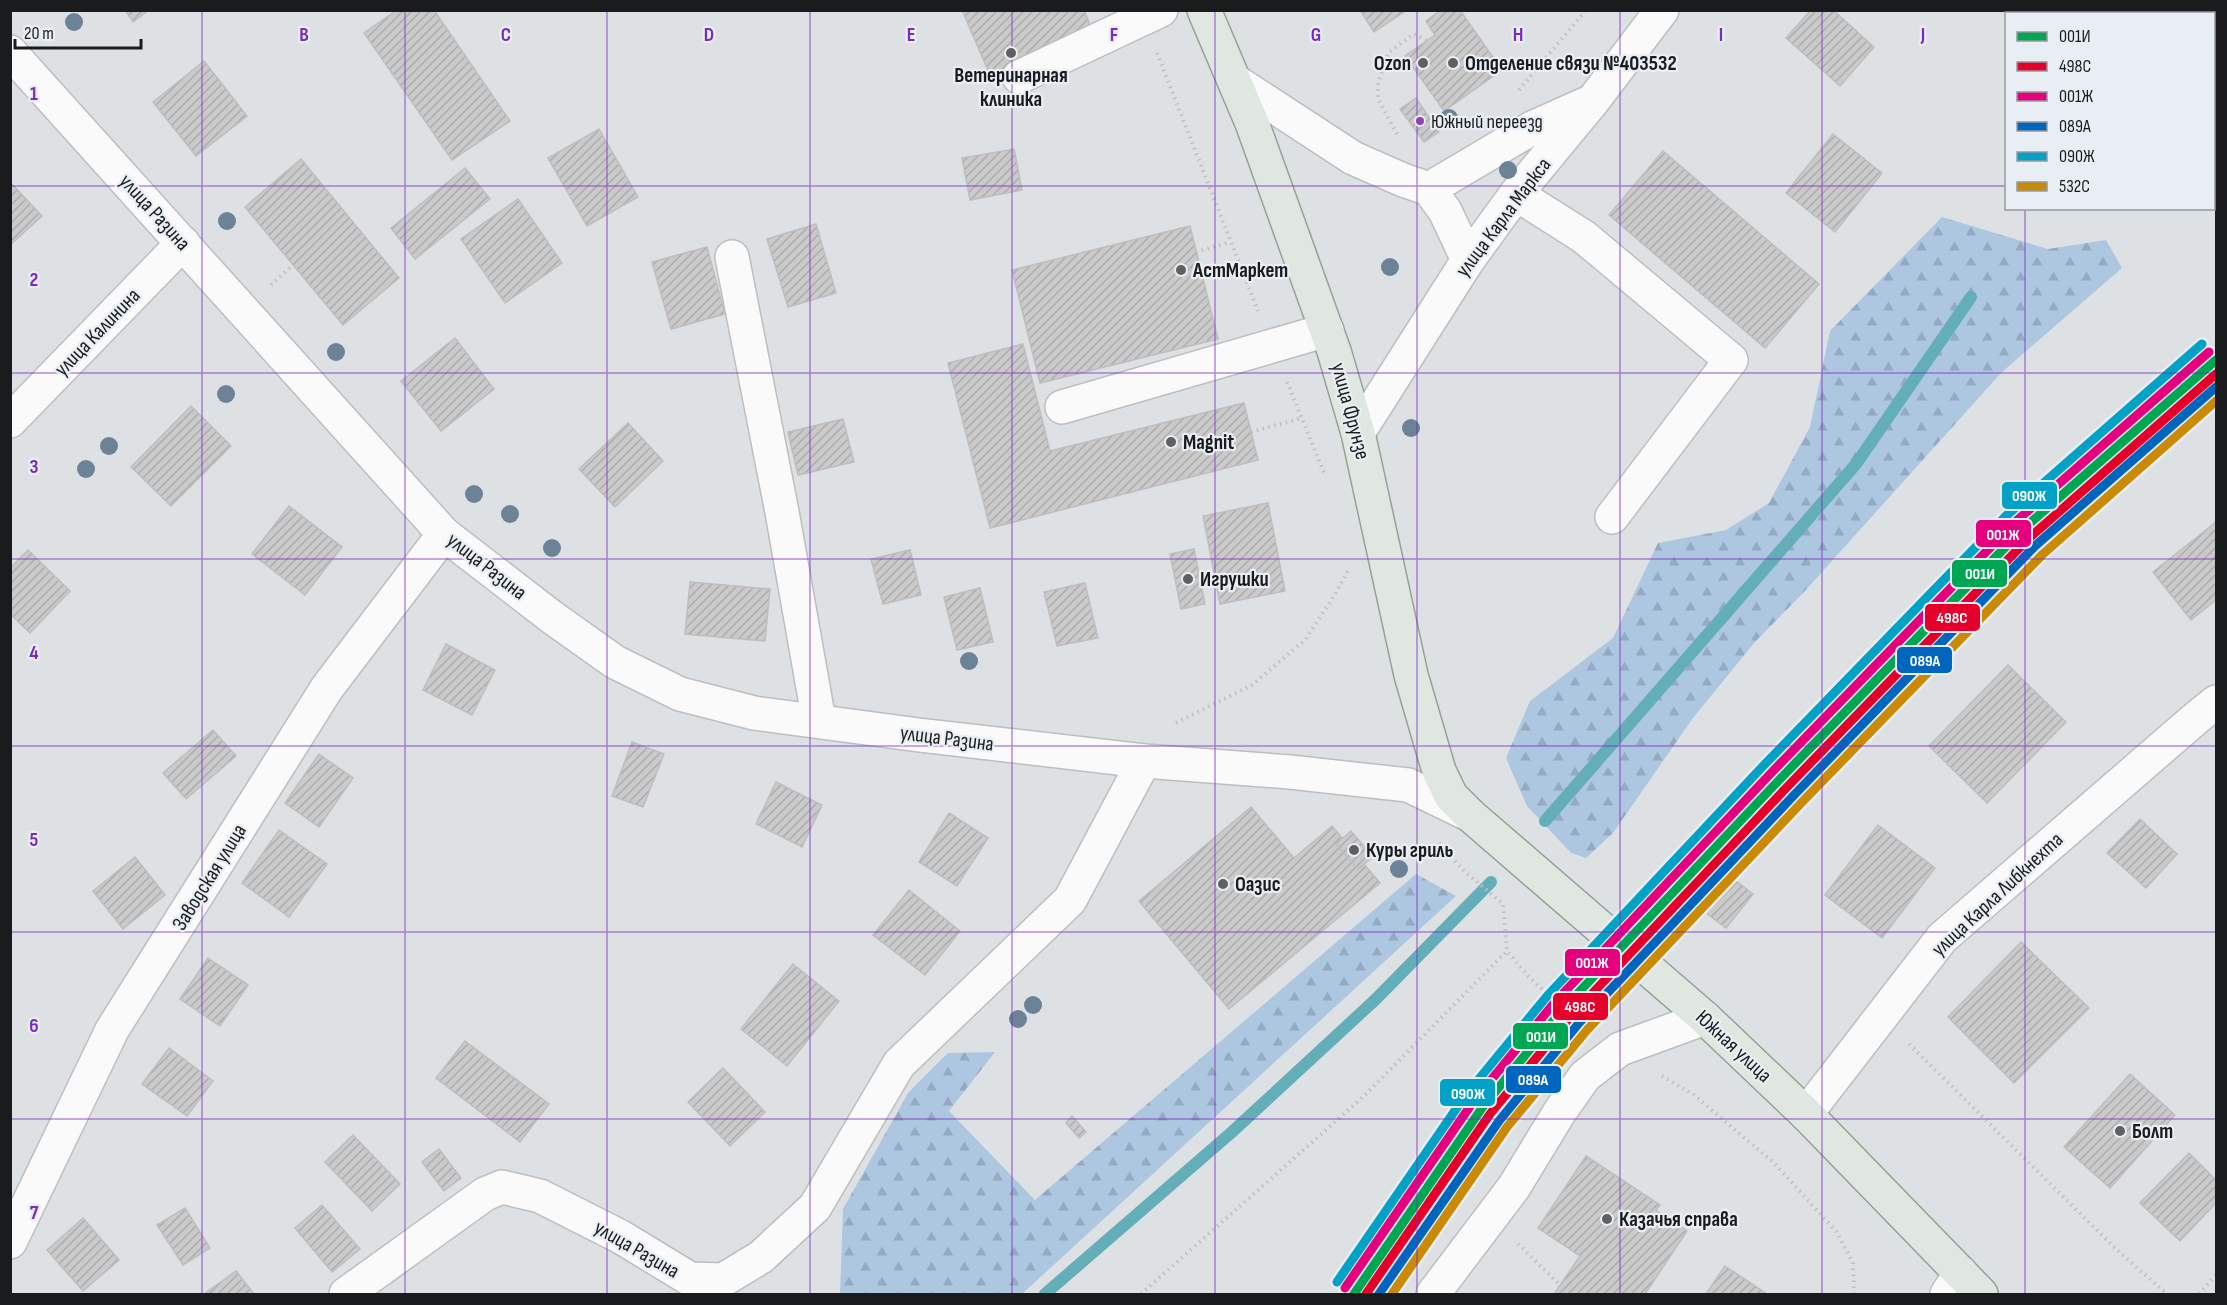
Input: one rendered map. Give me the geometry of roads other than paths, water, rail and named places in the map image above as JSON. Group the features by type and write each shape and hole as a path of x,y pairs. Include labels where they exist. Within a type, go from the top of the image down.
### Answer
{"main road":[{"name":"улица Фрунзе","path":"1204,10 1252,123 1327,330 1358,433 1410,675 1439,771 1451,796 1470,815"},
{"name":"Южная улица","path":"1470,815 1705,1017 1806,1114 1963,1287"}],"street":[{"name":"улица Карла Маркса","path":"1358,433 1468,260 1516,195 1592,102 1662,10"},
{"path":"1019,77 1152,14"},
{"name":"улица Разина","path":"10,52 444,534 553,618 615,662 680,694 754,712 1144,761 1290,772 1408,785 1470,815"},
{"path":"1235,81 1353,158 1429,189 1445,212 1468,260"},
{"path":"1429,189 1532,128 1592,102"},
{"path":"1516,195 1584,237 1731,360 1612,517"},
{"name":"улица Калинина","path":"10,421 183,243"},
{"path":"732,257 782,512 819,721"},
{"path":"1062,407 1327,330"},
{"name":"Заводская улица","path":"10,1242 112,1030 327,688 444,534"},
{"name":"улица Карла Либкнехта","path":"1806,1114 1942,938 2194,718 2217,702"},
{"name":"улица Разина","path":"346,1294 485,1194 502,1187 540,1196 621,1237 690,1279 719,1287 761,1257 815,1207 898,1064 1070,900 1144,761"},
{"path":"1433,1294 1514,1187 1559,1113 1585,1076 1620,1049 1705,1017"}],"waterway":[{"path":"1545,821 1856,464 1971,297"},
{"path":"1045,1294 1232,1132 1376,999 1491,882"}],"place":[{"name":"Ветеринарная клиника","path":"1011,53"},
{"name":"Ozon","path":"1423,63"},
{"name":"Отделение связи №403532","path":"1453,63"},
{"name":"Южный переезд","path":"1420,121"},
{"name":"АстМаркет","path":"1181,270"},
{"name":"Magnit","path":"1171,442"},
{"name":"Игрушки","path":"1188,579"},
{"name":"Куры гриль","path":"1354,850"},
{"name":"Оазис","path":"1223,884"},
{"name":"Болт","path":"2120,1131"},
{"name":"Казачья справа","path":"1607,1219"}]}
